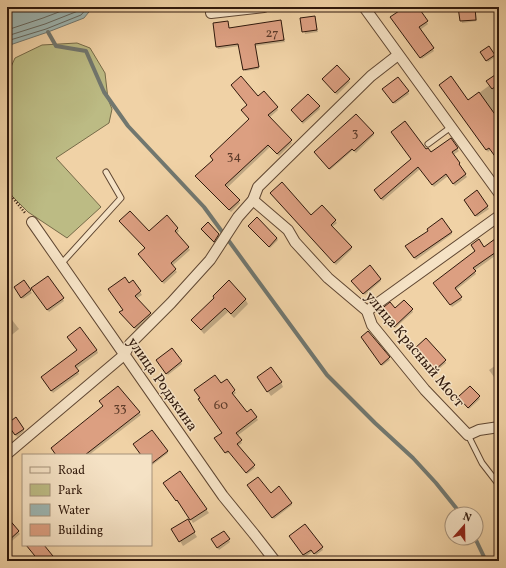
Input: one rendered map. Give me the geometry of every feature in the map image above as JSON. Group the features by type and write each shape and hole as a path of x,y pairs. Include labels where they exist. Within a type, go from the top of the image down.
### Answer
{"street":[{"path":"211,13 264,7"},
{"path":"364,7 499,193"},
{"path":"7,454 124,355 130,344 171,303 210,260 238,217 253,200 258,187 371,76 398,55"},
{"name":"улица Красный Мост","path":"253,200 288,230 295,242 328,278 367,311 372,325 425,390 468,434"},
{"path":"367,311 499,216"},
{"name":"улица Родькина","path":"32,222 223,496 275,561"},
{"path":"468,434 479,430 499,427"}],"lane":[{"path":"428,144 451,127"},
{"path":"61,264 121,198 106,172"},
{"path":"468,434 482,463 499,485"}],"path":[{"path":"7,191 32,222"}],"green space":[{"path":"77,43 90,48 105,73 108,99 112,109 109,123 56,158 101,207 67,238 28,212 7,191 7,69 10,69 15,58 42,45"}],"water":[{"path":"7,7 93,7 84,18 7,46"}],"building":[{"path":"405,7 418,7 428,21 419,27 434,48 420,58 390,17"},
{"path":"458,7 475,7 476,20 460,21"},
{"path":"315,16 317,30 302,32 300,18"},
{"path":"281,20 284,40 255,44 259,67 243,70 238,44 216,47 213,23 228,21 229,28"},
{"path":"489,46 495,55 486,61 480,52"},
{"path":"337,65 350,79 335,93 322,79"},
{"path":"495,75 499,80 499,84 492,89 486,81"},
{"path":"241,76 258,96 264,91 278,107 268,115 292,140 277,154 268,145 225,185 240,200 229,210 195,176 213,160 210,156 249,119 241,110 247,105 231,85"},
{"path":"451,76 468,100 479,92 499,120 499,162 489,148 486,150 439,85"},
{"path":"398,77 409,91 393,103 382,89"},
{"path":"308,94 320,106 302,122 291,110"},
{"path":"356,114 374,133 354,151 352,149 329,169 314,152"},
{"path":"405,121 426,149 428,148 431,152 451,138 458,148 452,152 466,174 453,184 446,174 432,185 418,167 381,199 374,190 411,159 391,132"},
{"path":"282,182 311,215 322,205 336,220 331,225 352,247 334,263 270,193"},
{"path":"477,190 488,206 475,216 464,200"},
{"path":"130,211 149,231 167,215 178,228 175,231 189,247 171,263 176,269 162,282 138,254 145,248 119,221"},
{"path":"257,217 277,238 269,247 248,226"},
{"path":"442,218 452,232 414,258 405,246 428,231 427,229"},
{"path":"208,222 219,234 214,242 201,229"},
{"path":"499,236 499,250 473,268 476,271 455,288 462,297 450,305 433,283 475,251 471,245 479,239 484,247"},
{"path":"370,265 381,279 363,294 351,281"},
{"path":"48,276 64,298 47,310 31,288"},
{"path":"125,277 129,283 133,280 141,291 135,296 151,313 134,328 119,312 123,310 108,289"},
{"path":"24,280 31,290 21,298 14,287"},
{"path":"229,280 246,299 231,314 225,308 201,330 191,320 214,298 213,296"},
{"path":"404,300 413,309 394,327 379,311 390,302 395,308"},
{"path":"80,327 97,350 75,366 79,371 51,391 41,377 77,350 67,337"},
{"path":"368,331 390,357 381,365 361,337"},
{"path":"426,338 446,360 434,371 414,349"},
{"path":"172,348 182,361 166,374 156,360"},
{"path":"271,367 282,382 267,392 257,377"},
{"path":"215,375 221,383 227,379 235,390 232,393 247,412 251,409 257,417 236,433 242,440 237,444 255,465 246,473 228,451 225,453 214,438 222,433 198,399 200,398 194,390"},
{"path":"118,386 140,412 86,454 55,454 51,448 103,406 99,401"},
{"path":"470,386 480,396 468,408 458,397"},
{"path":"16,417 24,429 15,435 7,424"},
{"path":"152,430 168,451 152,463 152,454 140,454 133,444"},
{"path":"180,471 207,509 190,520 177,500 176,501 163,483"},
{"path":"258,477 271,493 279,486 292,503 272,518 247,485"},
{"path":"7,517 19,531 7,542"},
{"path":"188,519 195,532 179,542 171,529"},
{"path":"305,524 323,547 314,554 311,550 303,555 289,536"},
{"path":"224,531 230,539 217,548 211,539"},
{"path":"27,546 45,546 57,561 39,561"}],"waterway":[{"path":"48,32 56,46 86,51 104,92 128,126 204,207 327,375 375,423 413,458 455,506"},
{"path":"479,546 486,561"}]}
